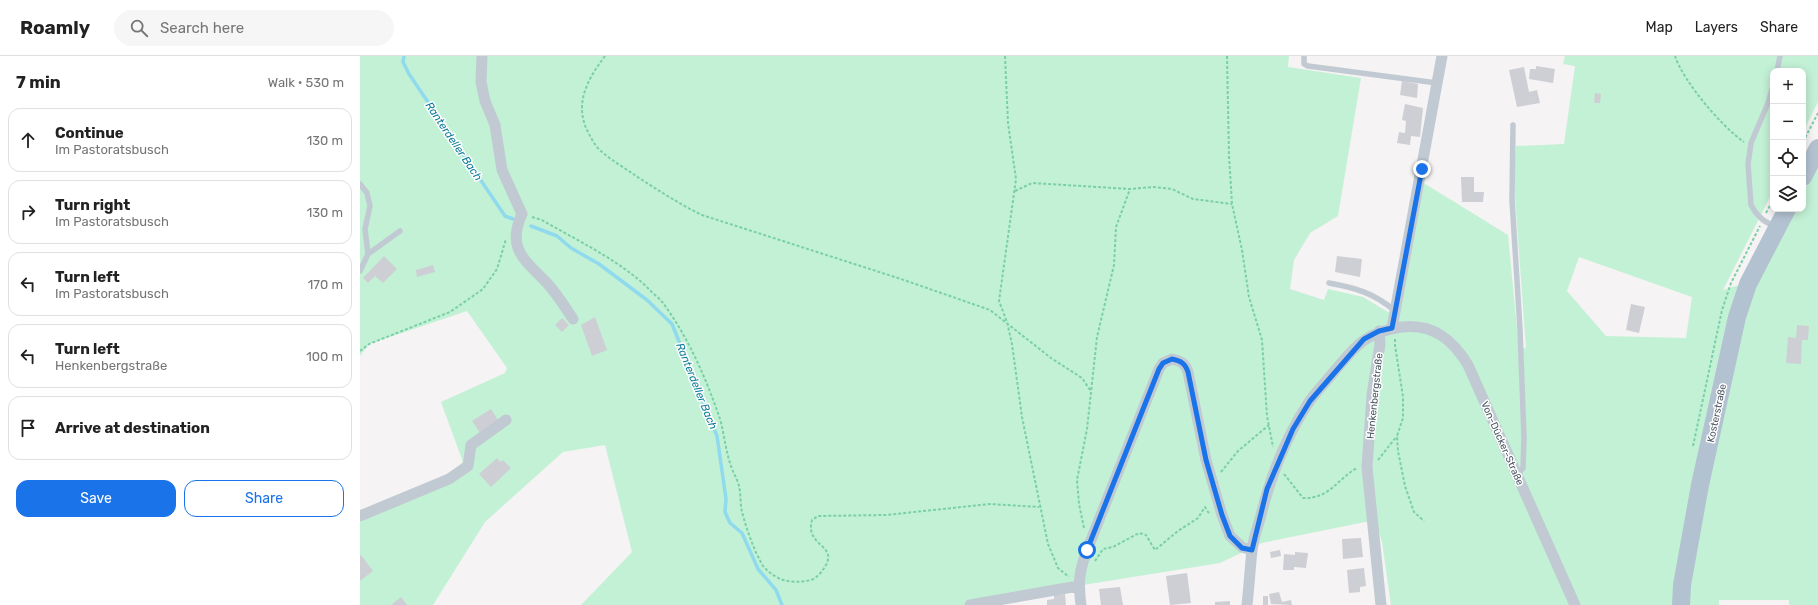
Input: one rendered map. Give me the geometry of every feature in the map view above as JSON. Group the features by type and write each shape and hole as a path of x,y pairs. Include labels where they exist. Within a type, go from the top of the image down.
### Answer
{"main road":[{"path":"1804,176 1818,148"},
{"name":"Kosterstraße","path":"1681,605 1682,585 1700,485 1737,317 1748,284 1785,212"}],"street":[{"path":"482,56 480,82 485,101 495,125 502,170 522,214 516,230 517,246 521,256 548,284 573,319"},
{"path":"1247,605 1251,577 1252,550 1267,489 1293,429 1310,401 1364,339 1379,331 1394,328 1442,56"},
{"name":"Von-Dücker-Straße","path":"1394,328 1406,327 1437,332 1447,338 1455,346 1468,365 1575,605"},
{"name":"Henkenbergstraße","path":"1379,331 1380,344 1372,395 1367,467 1381,605"},
{"path":"1081,605 1078,586 1079,572 1091,538 1159,369 1163,363 1172,359 1181,361 1186,366 1188,372 1196,417 1211,480 1230,536 1242,548 1252,550"},
{"path":"360,516 449,479 468,466 471,445 506,420"},
{"path":"970,605 1078,586"}],"lane":[{"path":"1304,56 1304,64 1308,66 1437,83"},
{"path":"1778,68 1780,56"},
{"path":"1770,96 1751,143 1752,148 1748,164 1751,205 1763,220 1777,228"},
{"path":"1513,125 1512,200 1520,329 1524,438 1523,468 1517,475"},
{"path":"360,184 367,193 370,206 363,237 368,254"},
{"path":"360,271 368,254 400,231"},
{"path":"1329,283 1363,290 1384,301 1396,311"}],"path":[{"path":"605,56 588,81 582,97 584,126 601,151 657,190 685,207 702,215 972,302 990,310 1007,322 1032,344 1082,378 1090,390"},
{"path":"1005,56 1008,123 1016,179 999,301 1007,322 1012,344 1022,417 1039,507 1048,544 1058,568 1078,586"},
{"path":"1211,480 1218,476 1238,451 1269,425 1262,340 1249,297 1242,250 1232,204 1228,155 1227,56"},
{"path":"1675,56 1678,67 1706,105 1735,136 1752,148"},
{"path":"1804,140 1818,113"},
{"path":"1014,191 1032,183 1130,190 1153,187 1172,189 1193,199 1232,204"},
{"path":"1091,538 1084,529 1079,504 1077,480 1087,430 1096,337 1114,265 1116,227 1130,190"},
{"path":"522,214 542,220 602,253 631,272 662,301 684,333 704,379 719,418 730,465 738,485 742,511 748,531 763,567 774,577 786,582 800,582 814,580 822,572 829,562 828,552 811,535 810,526 812,520 818,516 886,515 990,504 1039,507"},
{"path":"360,351 369,344 450,312 483,289 497,269 504,241 516,230"},
{"path":"1394,328 1395,346 1403,396 1402,418 1397,436 1398,451 1405,486 1414,512 1424,521"},
{"path":"1277,464 1303,498 1311,498 1324,494 1336,486 1356,468 1375,465 1386,447 1397,436"},
{"path":"1095,561 1103,549 1113,547 1139,533 1146,535 1155,550 1178,531 1198,518 1205,507 1212,517"}],"green space":[{"path":"360,56 1289,56 1288,67 1361,78 1338,216 1310,233 1294,260 1290,289 1324,300 1328,289 1363,297 1398,318 1422,182 1508,235 1519,349 1526,348 1515,198 1514,170 1516,146 1564,144 1575,66 1563,64 1565,56 1818,56 1818,102 1806,126 1806,68 1770,68 1770,197 1723,290 1759,279 1793,212 1806,212 1806,187 1818,164 1818,605 1789,605 1789,600 1719,600 1719,605 1391,605 1382,542 1375,520 1262,543 1220,563 971,603 967,605 581,605 632,552 605,445 563,452 485,522 433,605 360,605 360,513 449,474 463,462 441,402 505,373 507,368 467,311 369,344 360,356","holes":["1579,257 1692,297 1686,338 1606,336 1567,291"]}],"building":[{"path":"1536,66 1555,69 1553,83 1529,79 1530,69 1536,69"},
{"path":"1524,67 1529,92 1537,90 1540,103 1517,107 1509,70"},
{"path":"1402,81 1418,84 1417,98 1400,95"},
{"path":"1595,93 1601,94 1600,103 1594,103"},
{"path":"1405,104 1423,108 1420,137 1411,136 1410,145 1397,143 1399,132 1405,133 1406,121 1402,120"},
{"path":"1461,177 1474,177 1474,192 1484,192 1483,202 1462,202"},
{"path":"384,256 397,269 383,283 375,276 368,283 363,278"},
{"path":"1337,256 1362,259 1360,277 1335,272"},
{"path":"433,265 435,272 417,277 416,270"},
{"path":"1631,304 1645,307 1639,333 1626,330"},
{"path":"595,317 607,350 592,356 581,325"},
{"path":"562,318 569,325 562,332 555,325"},
{"path":"1797,325 1809,326 1808,340 1802,340 1801,364 1786,363 1788,337 1796,338"},
{"path":"491,409 498,420 480,433 472,421"},
{"path":"497,458 500,462 503,460 511,468 491,487 479,474"},
{"path":"1361,538 1363,557 1343,559 1342,539"},
{"path":"1280,550 1281,556 1271,558 1270,552"},
{"path":"1295,552 1308,553 1306,568 1294,567 1294,570 1283,570 1284,554 1295,555"},
{"path":"361,555 373,571 360,581 360,556"},
{"path":"1364,568 1366,586 1360,587 1360,592 1349,593 1347,570"},
{"path":"1187,573 1191,603 1170,605 1166,576"},
{"path":"1120,587 1123,605 1101,605 1099,589"},
{"path":"1279,592 1282,602 1291,600 1292,605 1271,604 1269,594"},
{"path":"1065,594 1066,605 1047,605 1047,600 1054,599 1054,595"},
{"path":"1263,596 1268,596 1268,605 1263,605"},
{"path":"401,597 407,605 391,605"},
{"path":"1230,601 1230,605 1215,605 1215,602"}],"waterway":[{"name":"Ranterdeller Bach","path":"404,56 403,62 409,74 505,216 513,219"},
{"name":"Ranterdeller Bach","path":"531,226 557,236 571,248 599,264 647,300 672,324 717,436 726,499 725,512 730,523 742,533 758,569 776,590 782,605"}],"route":[{"path":"1087,550 1159,369 1163,363 1172,359 1181,361 1186,366 1188,372 1206,460 1222,515 1230,536 1242,548 1252,550 1267,489 1293,429 1310,401 1342,362 1364,339 1379,331 1392,328 1413,210 1422,169"}]}
